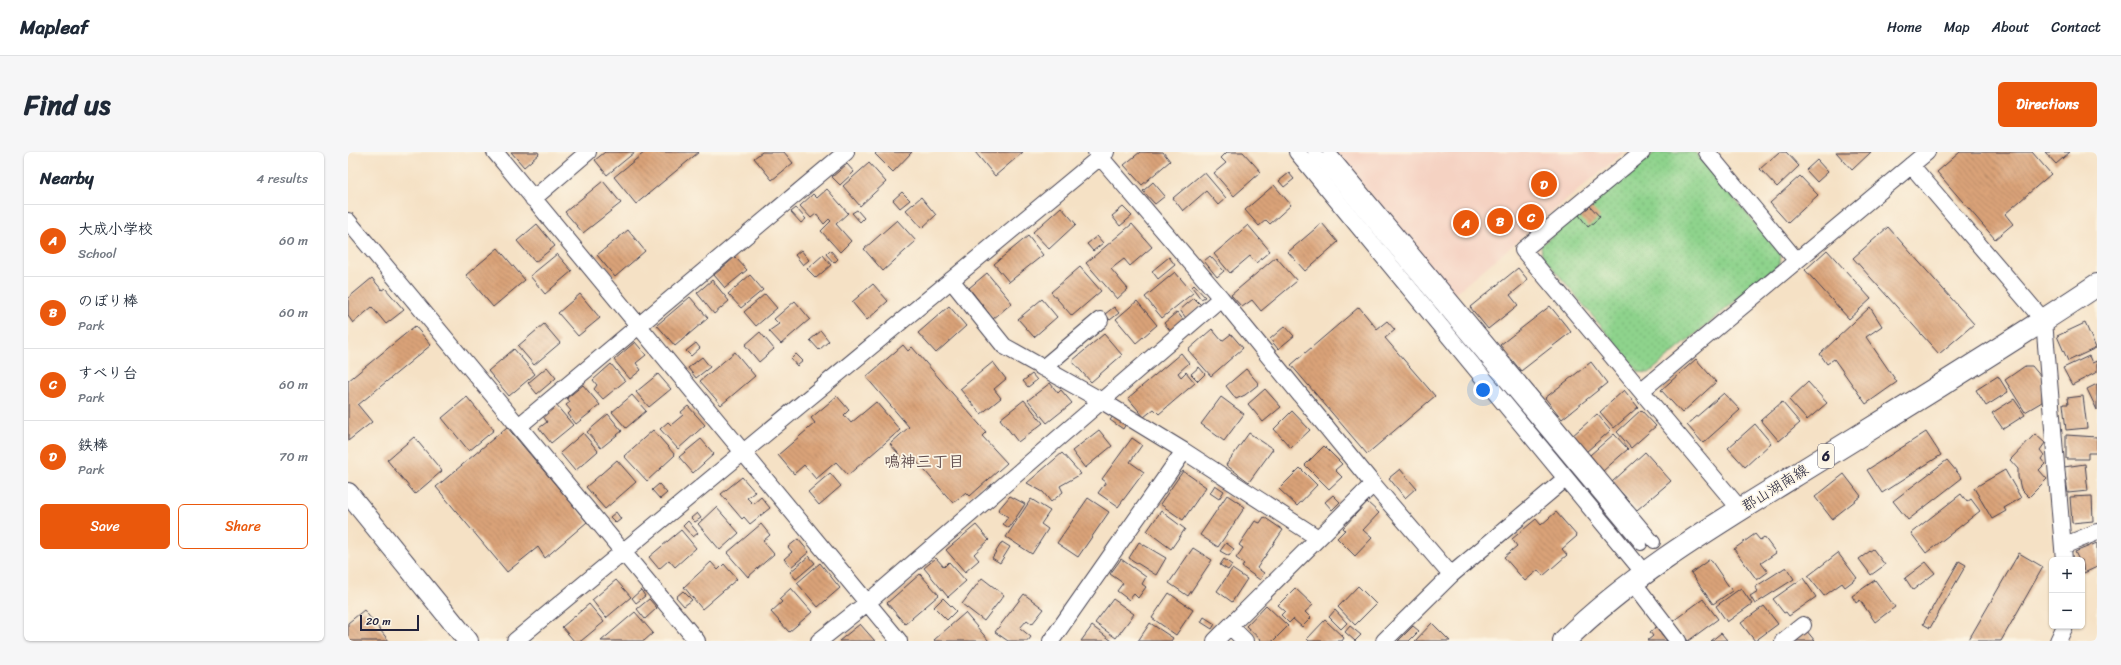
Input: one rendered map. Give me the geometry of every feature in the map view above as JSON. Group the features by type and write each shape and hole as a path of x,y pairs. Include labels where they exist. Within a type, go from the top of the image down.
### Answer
{"main road":[{"name":"郡山湖南線","path":"1564,641 1638,577 1740,509 2044,321 2097,285"}],"street":[{"path":"495,152 638,327 744,451 899,641"},
{"path":"533,199 588,152"},
{"path":"519,426 846,152"},
{"path":"1297,152 1565,479 1638,577 1678,641"},
{"path":"1314,152 1641,544"},
{"path":"1329,152 1654,542"},
{"path":"1642,152 1523,250 1642,390 1740,509"},
{"path":"1707,152 1796,260"},
{"path":"1642,390 1927,152"},
{"path":"515,641 1101,154 1373,484 1451,575"},
{"path":"1911,165 2044,321 2063,553 2097,532"},
{"path":"348,221 624,551 697,641"},
{"path":"951,280 1004,346 1102,401 1184,451 1318,538"},
{"path":"819,641 867,603 1221,298"},
{"path":"1043,368 1100,320"},
{"path":"1052,641 1184,451"},
{"path":"1384,641 1451,575 1565,479"},
{"path":"1215,641 1373,484"},
{"path":"348,494 468,641"},
{"path":"1783,641 1803,625"},
{"path":"1230,626 1245,641"},
{"path":"2058,641 2064,629"}],"shaded area":[{"path":"1335,152 1624,152 1453,295"}],"green space":[{"path":"1655,152 1695,152 1781,254 1780,264 1649,373 1639,372 1542,255 1541,245"}],"building":[{"path":"511,152 538,152 539,154 524,167"},
{"path":"605,152 635,152 607,175 595,160"},
{"path":"645,152 699,152 636,204 614,177"},
{"path":"762,152 784,152 793,163 772,180 754,158"},
{"path":"877,152 912,152 893,172 875,154"},
{"path":"975,152 1023,152 995,176"},
{"path":"1140,152 1163,152 1170,161 1142,185 1124,165"},
{"path":"1227,152 1243,152 1261,172 1234,196 1214,173 1226,163 1221,158"},
{"path":"1779,152 1786,152 1799,166 1777,187 1760,169"},
{"path":"1836,152 1871,152 1852,170"},
{"path":"1960,152 2032,152 2051,174 2005,214 2013,224 1995,239 1937,172"},
{"path":"2045,152 2070,152 2056,164"},
{"path":"1817,160 1828,172 1817,182 1806,170"},
{"path":"869,163 886,182 860,206 843,186"},
{"path":"847,164 854,172 840,185 832,177"},
{"path":"1204,172 1226,198 1218,205 1206,191 1183,211 1173,198"},
{"path":"1289,173 1294,179 1284,187 1279,181"},
{"path":"1800,176 1818,195 1788,223 1770,203"},
{"path":"603,181 621,203 583,233 565,212"},
{"path":"1153,182 1165,196 1155,204 1143,191"},
{"path":"1274,185 1291,205 1270,224 1266,220 1259,226 1245,210"},
{"path":"827,189 848,213 836,224 851,241 840,252 821,231 831,221 829,219 824,224 816,214 811,218 800,206 813,194 817,198"},
{"path":"902,192 910,200 900,208 893,200"},
{"path":"921,197 936,215 922,228 906,210"},
{"path":"1590,206 1600,217 1588,227 1579,215"},
{"path":"1061,207 1076,224 1049,249 1033,232"},
{"path":"1123,207 1132,216 1120,226 1112,216"},
{"path":"796,208 806,219 801,223 791,212"},
{"path":"857,210 864,218 860,222 852,213"},
{"path":"897,220 916,241 883,271 864,249"},
{"path":"1322,223 1338,242 1305,271 1288,252"},
{"path":"537,224 555,246 535,262 517,241"},
{"path":"1132,224 1152,247 1130,266 1124,259 1111,269 1128,289 1117,299 1086,263"},
{"path":"1248,225 1270,251 1256,263 1250,256 1230,273 1214,254"},
{"path":"1888,227 1974,324 1939,354 1853,258"},
{"path":"628,230 645,251 615,277 597,255"},
{"path":"1028,236 1043,255 1009,282 994,264"},
{"path":"1097,236 1103,243 1093,251 1087,244"},
{"path":"498,248 525,280 493,307 466,275"},
{"path":"801,250 809,260 803,265 795,255"},
{"path":"830,250 838,259 834,263 826,254"},
{"path":"1827,250 1871,299 1849,319 1805,270"},
{"path":"557,254 572,271 545,294 530,276"},
{"path":"823,255 831,265 816,278 807,269"},
{"path":"1210,256 1224,271 1217,277 1204,261"},
{"path":"735,257 747,270 725,288 714,275"},
{"path":"1169,257 1175,265 1158,279 1152,271"},
{"path":"1276,257 1297,281 1261,311 1252,300 1242,307 1231,295"},
{"path":"1080,267 1101,291 1072,316 1051,292"},
{"path":"1518,268 1528,280 1510,295 1518,305 1488,329 1470,307"},
{"path":"1175,272 1193,293 1162,318 1145,297"},
{"path":"987,273 1012,303 993,319 969,288"},
{"path":"750,275 763,290 741,308 728,294"},
{"path":"372,278 382,290 385,288 404,310 386,324 372,307 353,323 348,316 348,298"},
{"path":"712,280 729,301 714,314 697,293"},
{"path":"873,284 888,301 867,320 852,302"},
{"path":"1194,285 1205,297 1201,299 1192,287"},
{"path":"580,294 600,318 578,336 558,313"},
{"path":"765,294 777,308 756,326 744,312"},
{"path":"690,297 708,318 675,346 657,325"},
{"path":"1194,298 1202,306 1186,318 1180,310"},
{"path":"1042,299 1057,317 1034,337 1018,319"},
{"path":"795,301 810,319 781,344 769,331 779,324 774,319"},
{"path":"1137,301 1157,325 1136,343 1116,319"},
{"path":"949,306 966,326 936,353 918,333"},
{"path":"1550,306 1571,332 1521,371 1500,345"},
{"path":"1114,307 1119,313 1110,320 1105,314"},
{"path":"1359,307 1377,329 1387,321 1395,330 1385,338 1435,396 1367,454 1291,365"},
{"path":"1870,307 1882,326 1866,337 1897,382 1866,404 1834,359 1827,364 1820,354"},
{"path":"1177,312 1185,322 1172,333 1164,323"},
{"path":"2085,323 2096,348 2068,361 2057,336"},
{"path":"544,324 560,343 534,365 518,346"},
{"path":"415,326 431,345 358,405 372,422 348,441 348,381"},
{"path":"1285,326 1294,336 1278,349 1270,339"},
{"path":"1212,329 1222,341 1231,334 1243,348 1211,376 1188,350"},
{"path":"821,331 829,341 819,350 810,340"},
{"path":"760,332 774,349 759,362 745,345"},
{"path":"1104,334 1122,355 1091,382 1072,361"},
{"path":"635,342 646,355 636,363 641,370 630,379 614,360"},
{"path":"696,343 700,348 691,356 686,351"},
{"path":"903,345 908,351 912,347 986,432 982,436 1007,463 970,496 966,492 953,503 911,455 905,461 890,444 909,427 866,377"},
{"path":"514,349 535,374 509,396 488,371"},
{"path":"735,352 755,376 721,405 700,381"},
{"path":"1181,353 1189,363 1178,373 1181,377 1186,372 1195,383 1159,414 1154,409 1144,417 1128,398"},
{"path":"796,354 803,361 797,366 791,359"},
{"path":"2089,356 2092,363 2097,361 2097,372 2072,385 2063,368"},
{"path":"702,357 710,367 696,378 688,368"},
{"path":"1696,359 1716,382 1682,413 1661,390"},
{"path":"993,362 1006,379 994,389 1001,398 981,414 960,389"},
{"path":"1591,362 1607,383 1562,419 1545,398"},
{"path":"611,364 625,381 603,399 594,389 597,385 593,380"},
{"path":"2025,366 2032,366 2042,378 2042,402 2025,412 2005,380"},
{"path":"547,367 556,378 537,394 528,383"},
{"path":"1199,367 1205,374 1198,381 1191,374"},
{"path":"1246,369 1259,384 1245,395 1236,399 1226,386"},
{"path":"658,374 671,389 649,407 636,392"},
{"path":"1032,374 1037,380 1028,387 1023,381"},
{"path":"1998,376 2008,392 1986,406 1976,390"},
{"path":"1808,382 1827,403 1807,420 1789,400"},
{"path":"1050,383 1058,393 1061,390 1072,403 1047,423 1028,400"},
{"path":"2097,384 2097,410 2087,389"},
{"path":"583,385 600,405 576,424 568,414 571,411 566,405 570,402 567,398"},
{"path":"1265,389 1281,407 1263,422 1248,404"},
{"path":"1624,390 1638,407 1614,428 1600,412"},
{"path":"1724,393 1740,410 1703,443 1687,425"},
{"path":"632,395 646,411 626,428 612,412"},
{"path":"837,396 849,410 844,415 851,423 876,402 900,430 848,475 836,462 816,479 804,465 794,474 778,455 815,423 811,418"},
{"path":"2083,396 2087,428 2066,430 2063,404 2068,404 2067,398"},
{"path":"467,397 494,430 469,451 442,418"},
{"path":"1221,397 1244,414 1224,441 1201,424"},
{"path":"2014,399 2025,415 2003,429 1992,413"},
{"path":"1024,400 1043,423 1018,442 1000,419"},
{"path":"1782,402 1800,423 1779,441 1761,420"},
{"path":"556,405 573,425 551,443 539,428 547,422 543,416"},
{"path":"688,406 705,425 678,449 660,429 668,422 671,425 683,415 681,412"},
{"path":"1641,410 1656,426 1631,448 1617,432"},
{"path":"1292,411 1310,430 1291,448 1274,429"},
{"path":"608,414 622,431 601,448 587,432"},
{"path":"1115,414 1127,422 1123,429 1110,420"},
{"path":"1597,414 1611,430 1586,452 1572,436"},
{"path":"1755,424 1771,443 1745,467 1728,448"},
{"path":"507,427 587,522 545,558 538,547 507,572 436,487"},
{"path":"653,430 675,455 647,481 624,456"},
{"path":"1099,430 1112,446 1085,468 1072,451"},
{"path":"1926,432 1941,455 1882,493 1867,470"},
{"path":"583,433 598,451 575,471 560,453"},
{"path":"1249,433 1273,449 1249,482 1226,465"},
{"path":"1614,434 1628,449 1603,471 1590,455"},
{"path":"2035,434 2045,443 2040,450 2044,455 2041,459 2045,464 2039,470 2047,479 2029,497 2021,489 2018,469 2010,460"},
{"path":"2066,435 2097,437 2097,453 2088,453 2088,459 2066,459"},
{"path":"414,437 442,471 415,494 387,460"},
{"path":"1132,438 1142,445 1130,462 1144,472 1118,507 1098,493 1106,482 1102,479"},
{"path":"701,439 714,454 693,473 679,457"},
{"path":"1324,446 1342,464 1335,470 1342,477 1329,489 1305,465"},
{"path":"1645,452 1671,481 1637,510 1612,482"},
{"path":"1062,453 1081,474 1060,486 1063,492 1051,502 1043,492 1027,483"},
{"path":"617,460 636,482 605,509 586,487"},
{"path":"1947,460 1962,478 1908,520 1893,501"},
{"path":"2085,464 2088,491 2068,493 2064,467"},
{"path":"1300,468 1317,485 1297,506 1279,489"},
{"path":"1400,469 1416,488 1405,498 1389,478"},
{"path":"2005,470 2021,498 2004,508 2006,511 1992,519 1974,488"},
{"path":"1183,471 1206,487 1183,520 1160,504"},
{"path":"830,473 841,486 819,505 808,492"},
{"path":"1844,474 1861,496 1832,519 1815,497"},
{"path":"742,477 755,492 747,498 753,504 761,497 770,508 750,524 744,517 742,519 721,494"},
{"path":"659,484 667,493 660,499 652,490"},
{"path":"1215,485 1224,491 1219,499 1210,493"},
{"path":"1961,494 1967,502 1971,499 1980,511 1926,553 1911,533"},
{"path":"1227,495 1245,507 1218,547 1200,535"},
{"path":"1333,495 1340,502 1332,510 1325,502"},
{"path":"1010,496 1025,504 1009,528 1003,524 1008,517 998,510"},
{"path":"2092,496 2093,521 2072,523 2070,497"},
{"path":"1088,498 1109,512 1078,557 1057,543"},
{"path":"1031,499 1050,511 1041,524 1048,529 1032,554 1006,537"},
{"path":"1367,502 1379,513 1363,530 1372,538 1355,556 1337,538 1345,530 1343,528"},
{"path":"716,507 739,533 720,550 698,524"},
{"path":"1161,511 1185,529 1171,549 1147,531"},
{"path":"616,512 621,519 616,523 610,517"},
{"path":"1556,512 1577,536 1562,549 1567,555 1543,576 1538,570 1525,581 1504,557 1517,546 1512,539 1536,519 1541,525"},
{"path":"697,513 701,518 695,522 691,518"},
{"path":"1264,517 1283,530 1257,568 1264,573 1260,580 1242,567 1244,564 1236,558 1243,548 1239,545 1255,521 1260,523"},
{"path":"688,521 698,533 693,537 683,526"},
{"path":"761,524 770,535 763,541 774,554 748,577 727,553"},
{"path":"976,525 989,540 974,554 979,560 965,572 946,550"},
{"path":"681,530 696,548 675,567 669,560 659,569 649,557"},
{"path":"1755,534 1760,540 1764,537 1776,553 1761,563 1768,572 1757,580 1734,549"},
{"path":"798,539 809,552 791,567 784,559 792,552 788,547"},
{"path":"1002,542 1010,547 1000,563 992,558"},
{"path":"1139,542 1166,558 1156,575 1129,558"},
{"path":"1226,543 1234,549 1229,556 1220,551"},
{"path":"2097,543 2097,567 2085,573 2085,557 2078,557 2075,552"},
{"path":"1193,548 1212,560 1188,596 1169,583"},
{"path":"1873,549 1885,565 1871,575 1859,559"},
{"path":"1838,553 1857,578 1845,587 1842,583 1824,596 1808,576"},
{"path":"2019,553 2043,567 2001,641 1968,641"},
{"path":"809,556 815,563 796,579 790,572"},
{"path":"936,558 944,567 949,562 966,581 948,597 924,568"},
{"path":"1121,559 1146,577 1142,584 1146,587 1138,598 1134,594 1129,600 1117,591 1123,583 1110,574"},
{"path":"1224,559 1232,565 1228,570 1220,565"},
{"path":"1710,559 1732,591 1713,604 1691,573"},
{"path":"1959,561 1966,565 1930,628 1923,624"},
{"path":"711,562 718,570 724,564 737,579 702,609 684,587"},
{"path":"1926,562 1935,573 1913,590 1905,578"},
{"path":"820,563 840,588 818,607 797,583"},
{"path":"1786,567 1794,579 1755,604 1750,596 1758,591 1755,587"},
{"path":"1232,569 1247,579 1232,602 1217,591"},
{"path":"920,574 939,595 905,624 887,603"},
{"path":"982,578 1004,595 984,621 962,604"},
{"path":"1803,578 1816,597 1789,616 1786,612 1784,613 1773,599"},
{"path":"616,580 631,597 606,618 592,600"},
{"path":"1875,580 1895,607 1875,622 1860,600 1856,603 1852,596"},
{"path":"1358,586 1376,604 1355,625 1338,607"},
{"path":"791,588 812,612 789,632 771,612 782,602 779,599"},
{"path":"1295,588 1313,605 1305,612 1311,618 1302,627 1293,619 1289,623 1281,615 1285,611 1278,605"},
{"path":"1741,588 1752,604 1727,622 1716,606"},
{"path":"641,590 645,596 636,603 632,598"},
{"path":"683,591 692,600 684,606 676,597"},
{"path":"1169,593 1193,610 1176,635 1152,618"},
{"path":"1024,594 1044,609 1032,624 1027,620 1020,628 1031,637 1028,641 1008,641 995,632"},
{"path":"943,598 956,611 947,620 934,607"},
{"path":"649,599 657,608 645,619 637,609"},
{"path":"1113,599 1134,614 1116,638 1095,623"},
{"path":"1703,599 1718,619 1688,641 1673,621"},
{"path":"589,604 604,622 581,641 574,641 562,627"},
{"path":"1266,605 1288,626 1273,641 1262,641 1246,626"},
{"path":"1764,606 1778,624 1755,641 1741,623"},
{"path":"364,610 389,641 348,641 348,623"},
{"path":"1335,610 1347,623 1341,629 1329,617"},
{"path":"635,612 653,633 644,641 601,641"},
{"path":"965,613 989,641 934,640"},
{"path":"1204,617 1215,624 1212,629 1201,622"},
{"path":"1325,620 1344,638 1342,641 1309,641 1307,639"},
{"path":"1150,623 1173,638 1171,641 1138,641"},
{"path":"1432,623 1450,641 1415,641"},
{"path":"860,624 875,641 839,641"},
{"path":"1092,626 1112,641 1081,641"},
{"path":"1350,626 1361,635 1355,641 1345,632"},
{"path":"1413,626 1419,631 1409,641 1398,641"},
{"path":"1656,627 1667,641 1647,641 1653,636 1650,632"},
{"path":"1806,630 1815,641 1793,641"},
{"path":"1721,633 1727,640 1711,641"}],"place":[{"name":"鉄棒","path":"1544,184"},
{"name":"すべり台","path":"1531,217"},
{"name":"のぼり棒","path":"1500,221"},
{"name":"大成小学校","path":"1466,223"}],"district":[{"name":"鳴神三丁目","path":"924,461"}]}
